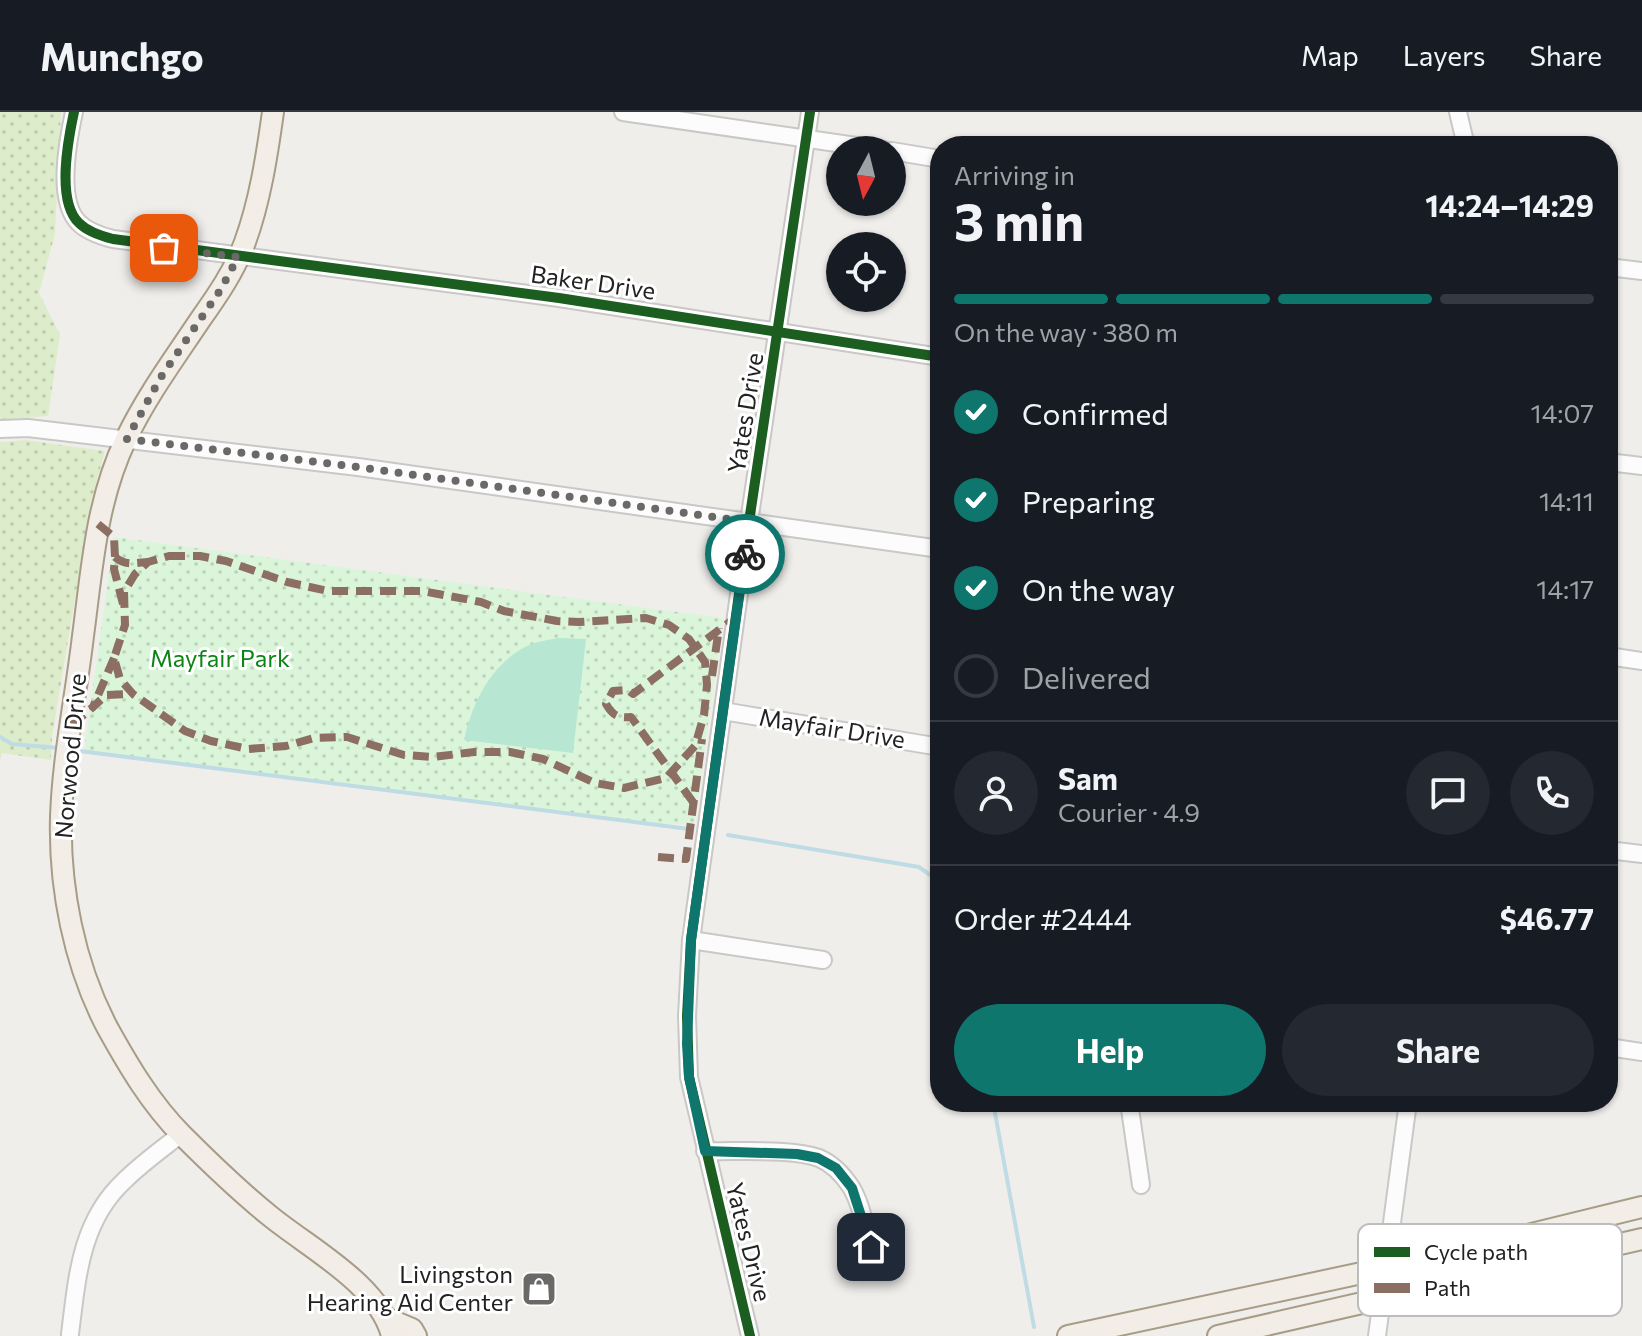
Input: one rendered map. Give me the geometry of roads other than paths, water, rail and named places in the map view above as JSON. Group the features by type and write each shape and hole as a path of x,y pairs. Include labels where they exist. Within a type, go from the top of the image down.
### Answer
{"main road":[{"name":"Norwood Drive","path":"273,112 255,208 238,257 221,289 161,377 127,439 110,479 98,524 66,763 61,835 67,896 88,986 113,1037 147,1094 181,1134 270,1216 360,1286 390,1327 412,1329 416,1336"},
{"path":"1571,1224 1642,1207"},
{"path":"1622,1244 1642,1239"},
{"path":"1068,1336 1358,1274"},
{"path":"1218,1336 1358,1304"}],"street":[{"name":"Baker Drive","path":"74,112 65,171 70,208 78,222 97,234 113,239 559,298 930,355"},
{"path":"623,112 826,141"},
{"name":"Yates Drive","path":"750,1336 689,1077 687,1044 691,940 810,112"},
{"path":"1458,112 1464,136"},
{"path":"906,153 930,157"},
{"path":"1618,268 1642,271"},
{"path":"0,429 28,428 358,467 930,548"},
{"path":"1618,463 1642,466"},
{"path":"1618,657 1642,661"},
{"name":"Mayfair Drive","path":"723,711 930,745"},
{"path":"1618,851 1642,854"},
{"path":"691,940 823,960"},
{"path":"1618,1048 1642,1052"},
{"path":"1130,1112 1141,1185"},
{"path":"1392,1224 1407,1112"},
{"path":"70,1334 79,1263 96,1217 121,1183 181,1134"},
{"path":"705,1151 797,1154 818,1158 836,1168 852,1188 871,1247"},
{"path":"1377,1336 1379,1316"}],"waterway":[{"path":"0,737 12,744 59,748"},
{"path":"72,750 689,829"},
{"path":"728,835 919,867 930,875"},
{"path":"995,1112 1034,1327"}],"place":[{"name":"Livingston Hearing Aid Center","path":"539,1289"}],"park label":[{"name":"Mayfair Park","path":"220,659"}]}
